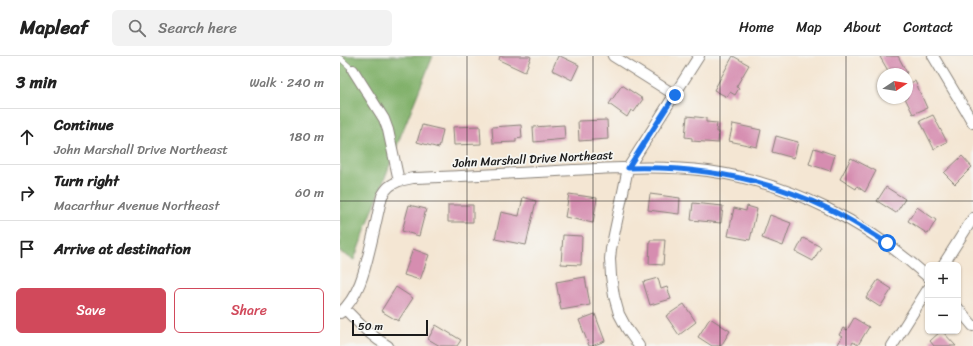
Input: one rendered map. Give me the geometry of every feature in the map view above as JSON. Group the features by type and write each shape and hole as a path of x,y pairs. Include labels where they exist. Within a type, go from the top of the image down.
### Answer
{"street":[{"path":"613,56 675,95"},
{"path":"639,346 619,314 611,276 610,259 628,168 699,56"},
{"path":"933,56 973,123"},
{"path":"353,70 384,119 388,130 399,181 391,184 382,196 365,269 356,293 342,311 377,340 388,346"},
{"name":"John Marshall Drive Northeast","path":"399,181 413,178 628,168 677,168 709,171 758,182 801,196 830,209 887,243 925,274"},
{"path":"945,262 973,218"},
{"path":"892,346 925,294"},
{"path":"961,312 973,326"}],"lane":[{"path":"340,58 353,70"}],"green space":[{"path":"340,56 433,56 401,135 354,260 340,252"}],"building":[{"path":"500,56 531,57 525,72 499,60"},
{"path":"558,56 579,65 572,80 552,70"},
{"path":"733,56 749,65 736,87 739,88 735,95 730,92 727,97 714,90"},
{"path":"898,56 904,68 886,68 880,57"},
{"path":"915,81 927,108 913,114 908,104 913,104 913,82"},
{"path":"622,85 643,99 634,112 631,110 627,117 609,104"},
{"path":"933,115 947,142 934,149 920,121"},
{"path":"687,116 706,118 706,122 717,123 716,132 719,132 718,143 692,141 692,138 685,137"},
{"path":"607,120 608,139 579,141 578,121"},
{"path":"733,124 761,130 757,147 729,141"},
{"path":"422,125 443,130 439,148 417,142"},
{"path":"521,125 522,138 516,139 516,142 493,143 492,127"},
{"path":"564,125 565,139 534,142 533,127"},
{"path":"480,126 481,144 454,145 453,127"},
{"path":"776,136 798,142 794,158 772,152"},
{"path":"814,148 835,155 830,171 809,164"},
{"path":"962,156 972,167 955,184 944,173"},
{"path":"851,158 876,171 865,192 857,186 856,189 840,179"},
{"path":"886,187 905,199 896,213 877,201"},
{"path":"569,194 597,198 593,223 565,217"},
{"path":"650,194 680,198 679,214 648,210"},
{"path":"523,197 536,201 526,245 495,239 501,212 519,216"},
{"path":"693,203 723,206 721,223 691,220"},
{"path":"409,205 426,209 419,236 402,231"},
{"path":"448,205 473,205 473,222 448,222"},
{"path":"747,206 757,209 750,240 728,236 734,208 746,211"},
{"path":"917,207 936,220 928,234 908,221"},
{"path":"770,215 791,223 783,246 762,238"},
{"path":"563,235 582,236 581,265 561,264"},
{"path":"803,238 821,247 813,261 796,252"},
{"path":"650,240 665,240 663,265 649,264"},
{"path":"413,249 429,255 420,280 404,275"},
{"path":"585,277 590,305 561,310 556,282"},
{"path":"658,278 661,289 667,287 671,299 650,305 643,282"},
{"path":"878,280 892,289 880,307 866,298"},
{"path":"396,287 413,298 398,321 381,311"},
{"path":"684,304 696,322 679,335 666,316"},
{"path":"595,314 605,341 589,346 579,320"},
{"path":"710,318 730,331 721,346 712,346 698,337"},
{"path":"854,318 869,327 858,345 853,342 851,346 837,346 842,337 839,335 843,328 847,330"},
{"path":"436,325 461,340 457,346 440,346 428,339"},
{"path":"938,334 945,334 956,346 934,346 930,341"}],"route":[{"path":"675,95 628,168 677,168 709,171 740,177 801,196 830,209 887,243"}]}
